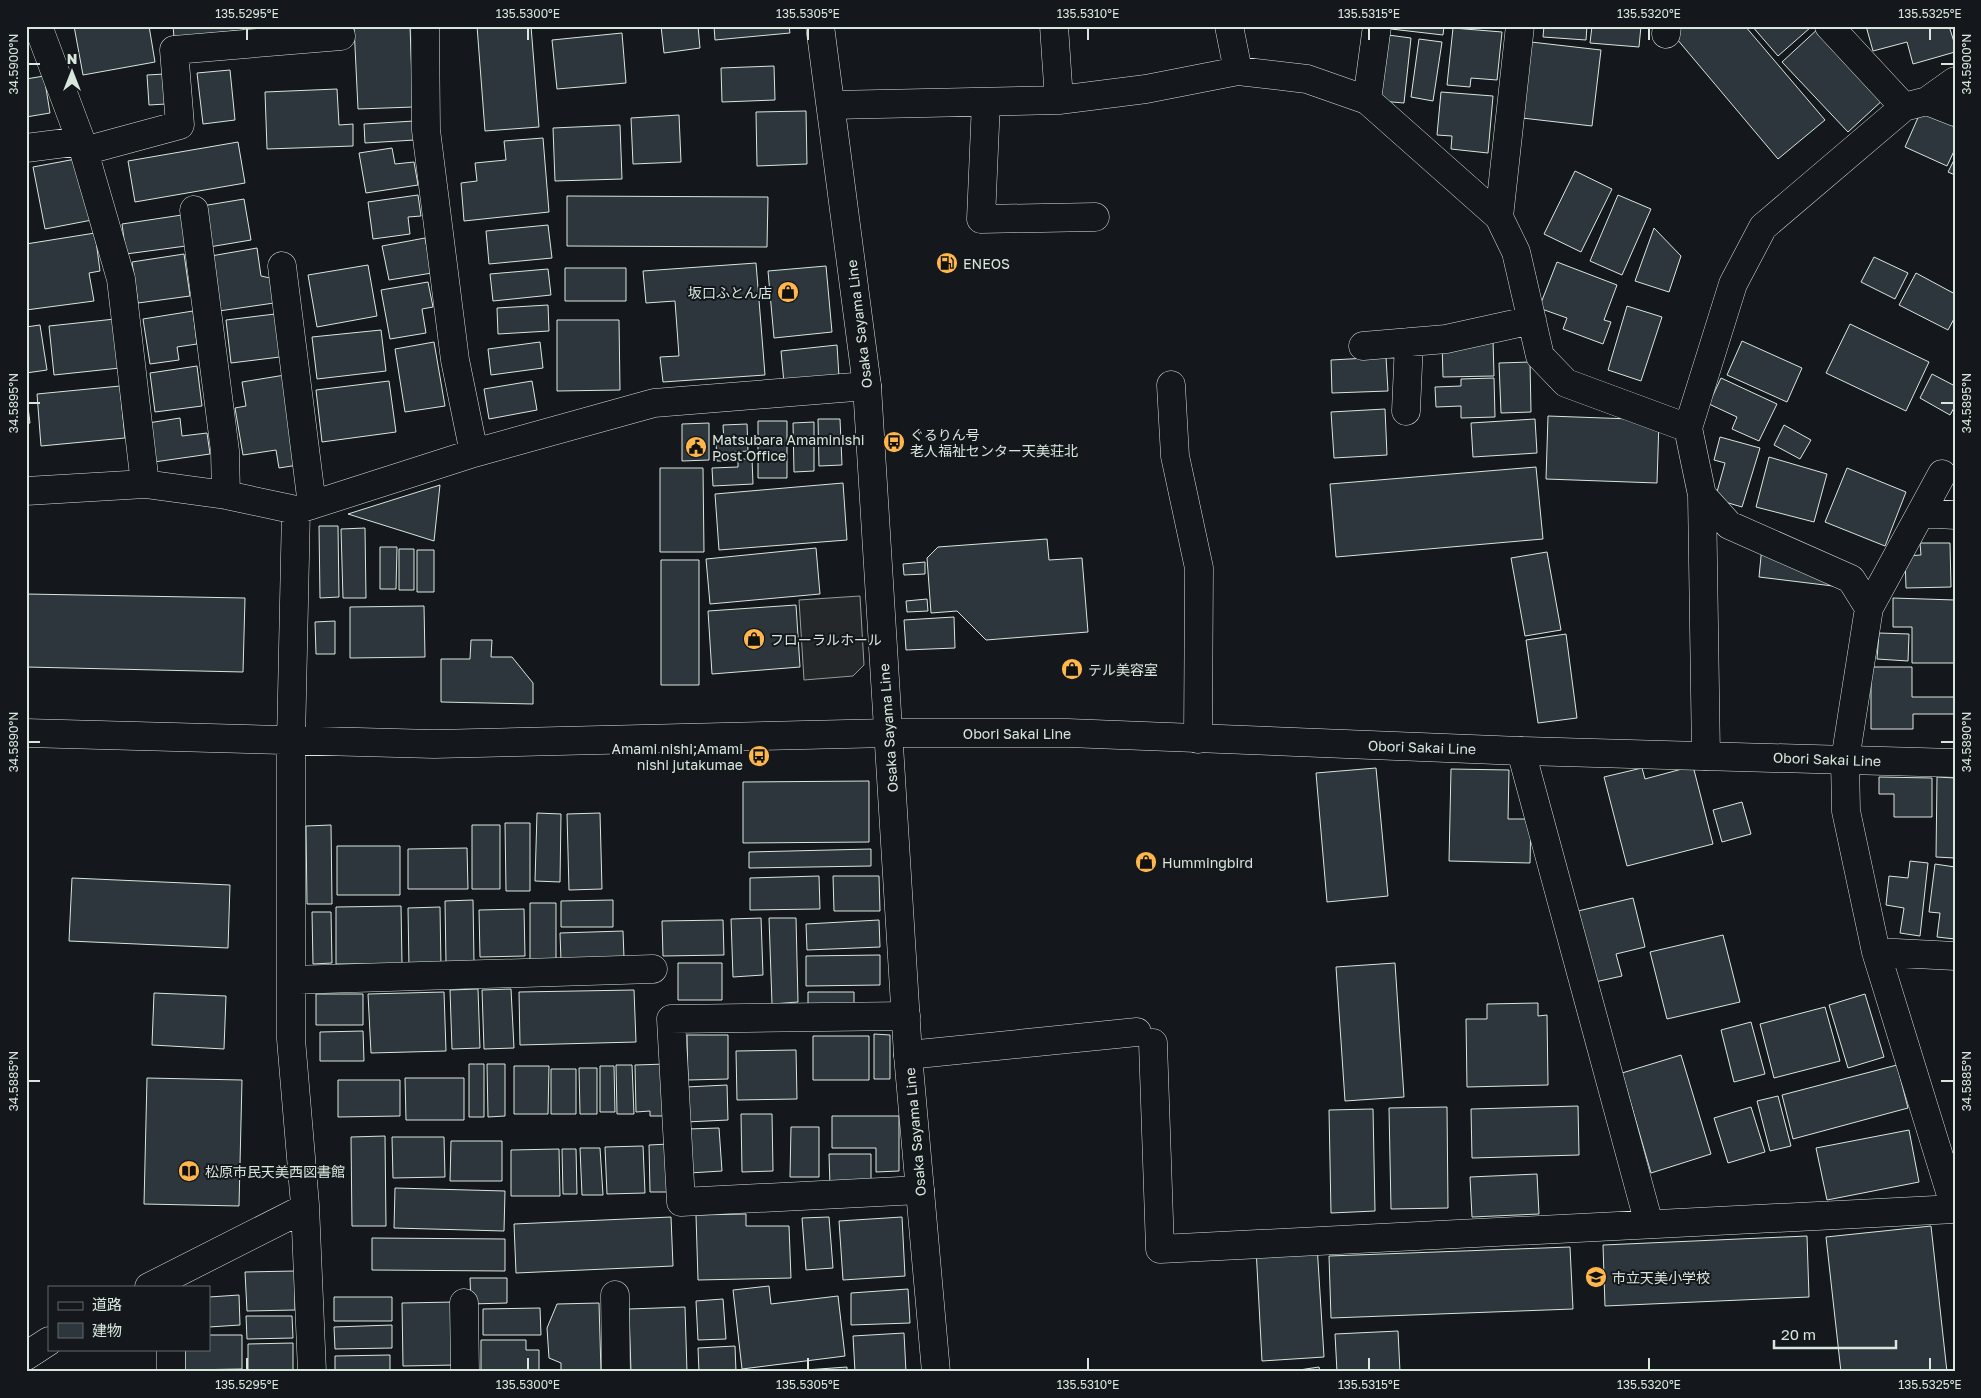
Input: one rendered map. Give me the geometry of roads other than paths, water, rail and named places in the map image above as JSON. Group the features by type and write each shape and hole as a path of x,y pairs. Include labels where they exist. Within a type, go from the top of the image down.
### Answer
{"street":[{"path":"38,26 83,146 121,279 144,484"},
{"path":"424,26 426,130 455,360 474,452"},
{"name":"Osaka Sayama Line","path":"820,26 868,386 908,1055 936,1372"},
{"path":"1054,26 1059,100"},
{"path":"1229,26 1238,71"},
{"path":"1367,100 1377,26"},
{"path":"1499,216 1520,26"},
{"path":"1829,26 1916,104 1955,112"},
{"path":"26,148 83,146 180,125 174,50 341,36"},
{"path":"832,105 1059,100 1146,89 1238,71 1306,79 1367,100 1499,216 1516,252 1540,356 1566,383 1688,428"},
{"path":"1706,756 1702,494 1688,428 1733,284 1763,227 1916,104 1955,81"},
{"path":"986,102 981,219 1095,216"},
{"path":"194,210 225,451 226,495"},
{"path":"282,266 304,507 291,741 292,1039 306,1208 312,1372"},
{"path":"1363,346 1446,339 1532,320"},
{"path":"1406,411 1409,342"},
{"path":"1171,385 1175,456 1199,568 1198,739"},
{"path":"26,491 144,484 304,507 474,452 654,403 868,386"},
{"path":"908,1055 1145,1037 1160,1249 1955,1208 1876,952 1846,811 1845,760 1868,608 1942,474"},
{"path":"1702,494 1729,525 1850,579 1868,608"},
{"path":"1921,513 1955,515"},
{"name":"Obori Sakai Line","path":"26,732 434,744 889,733 1068,733 1521,751 1955,763"},
{"path":"1521,751 1649,1224"},
{"path":"1876,952 1955,956"},
{"path":"292,980 653,969"},
{"path":"906,1016 671,1019 681,1202 920,1190"},
{"path":"162,1283 306,1208"},
{"path":"614,1295 616,1372"},
{"path":"464,1303 465,1372"},
{"path":"26,1356 48,1342"},
{"path":"171,1350 171,1372"}],"place":[{"name":"ENEOS","path":"947,263"},
{"name":"坂口ふとん店","path":"788,292"},
{"name":"ぐるりん号 老人福祉センター天美荘北","path":"894,442"},
{"name":"Matsubara Amaminishi Post Office","path":"696,447"},
{"name":"フローラルホール","path":"754,639"},
{"name":"テル美容室","path":"1072,669"},
{"name":"Amami nishi;Amami nishi jutakumae","path":"759,756"},
{"name":"Hummingbird","path":"1146,862"},
{"name":"松原市民天美西図書館","path":"189,1171"},
{"name":"市立天美小学校","path":"1596,1277"}]}
